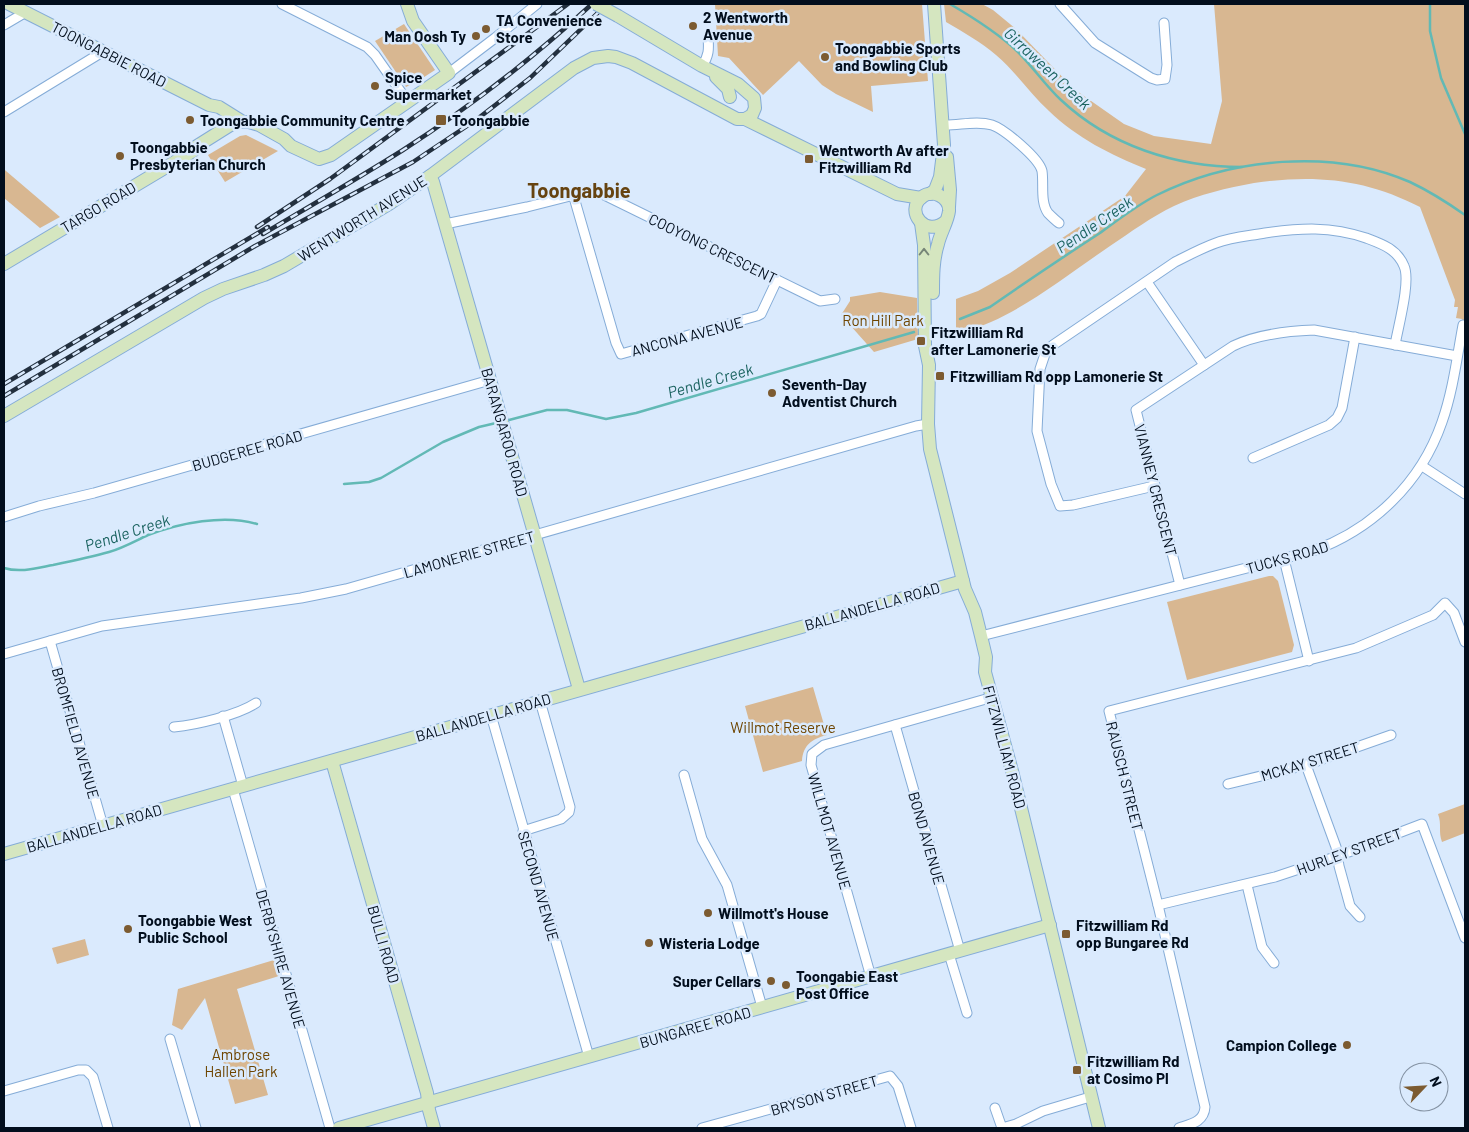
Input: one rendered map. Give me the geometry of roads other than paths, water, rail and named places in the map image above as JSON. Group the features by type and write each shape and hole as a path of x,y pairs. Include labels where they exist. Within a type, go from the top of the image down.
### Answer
{"main road":[{"name":"TOONGABBIE ROAD","path":"9,4 209,105 219,107 237,124 281,145 291,146 318,159 331,155 408,102"},
{"path":"407,4 413,21 450,73 408,102"},
{"path":"596,4 702,66 738,84 754,98 755,108 752,115 745,119"},
{"path":"702,66 725,85 730,105 737,119 745,119 781,135 897,194 926,226 937,227 948,216 950,190 949,162 944,145 942,125 934,4"},
{"name":"WENTWORTH AVENUE","path":"4,416 204,298 223,288 269,273 289,263 374,213 430,176 574,68 592,58 608,56 624,59 710,103 730,105"},
{"path":"730,105 740,92 749,94"},
{"path":"755,108 781,135"},
{"name":"TARGO ROAD","path":"4,264 193,152 197,146 237,124"},
{"path":"918,218 918,202 938,185 944,145"},
{"name":"BARANGAROO ROAD","path":"430,176 579,689"},
{"path":"897,194 926,196 935,194 944,198 949,207"},
{"name":"FITZWILLIAM ROAD","path":"918,218 924,245 925,346 929,365"},
{"name":"FITZWILLIAM ROAD","path":"946,220 938,242 934,265 928,424 931,454 962,581 975,612 981,636 986,657 985,672 993,697 1099,1128"},
{"name":"BALLANDELLA ROAD","path":"4,854 962,581"},
{"name":"BULLI ROAD","path":"332,761 434,1128"},
{"name":"BUNGAREE ROAD","path":"339,1128 1050,925"}],"street":[{"path":"282,4 367,47 408,102"},
{"path":"450,73 537,4"},
{"path":"1060,4 1095,42 1150,78 1157,80 1165,79 1167,65 1164,24"},
{"path":"4,25 26,12"},
{"path":"702,66 709,50 708,37"},
{"path":"4,112 104,51"},
{"path":"942,125 976,123 993,125 1027,150 1042,171 1044,200 1047,211 1059,223"},
{"name":"COOYONG CRESCENT","path":"445,224 527,207 573,194 592,190 599,191 820,301 834,299"},
{"name":"ANCONA AVENUE","path":"573,194 616,343 621,354 757,316 761,314 777,280"},
{"path":"1154,486 1073,505 1060,506 1050,484 1037,431 1040,369 1045,354 1052,345 1175,262 1218,242 1241,237 1311,229 1332,229 1352,233 1391,248 1400,258 1405,268 1407,280 1395,345"},
{"path":"1147,282 1204,365"},
{"name":"TUCKS ROAD","path":"981,636 1284,559 1334,544 1366,525 1398,496 1422,466 1434,444 1452,386 1463,325"},
{"name":"VIANNEY CRESCENT","path":"1180,585 1136,410 1233,346 1246,339 1259,336 1296,330 1314,330 1457,356"},
{"path":"1253,458 1329,425 1337,418 1342,408 1355,337"},
{"name":"BUDGEREE ROAD","path":"4,517 490,380"},
{"name":"LAMONERIE STREET","path":"4,654 102,626 326,594 928,424"},
{"path":"1422,466 1465,494"},
{"path":"1284,559 1309,661"},
{"name":"RAUSCH STREET","path":"1179,1128 1201,1118 1204,1113 1204,1107 1158,905 1109,711 1309,661 1368,644 1433,615 1445,603 1454,613 1465,642"},
{"name":"BROMFIELD AVENUE","path":"50,641 102,826"},
{"name":"WILLMOT AVENUE","path":"871,976 810,760 812,754 824,745 993,697"},
{"path":"524,831 562,819 569,812 570,807 540,701"},
{"path":"174,727 188,726 248,708 256,703"},
{"name":"SECOND AVENUE","path":"491,715 588,1057"},
{"name":"DERBYSHIRE AVENUE","path":"222,716 238,787 330,1128"},
{"name":"BOND AVENUE","path":"895,725 954,952 967,1013"},
{"name":"MCKAY STREET","path":"1228,784 1306,765 1391,735"},
{"path":"1306,765 1336,847 1350,906 1360,916"},
{"path":"684,775 702,839 727,885 762,1007"},
{"name":"HURLEY STREET","path":"1158,905 1247,885 1338,856 1422,824 1465,938"},
{"path":"1247,885 1262,946 1274,963"},
{"path":"170,1040 196,1128"},
{"path":"4,1091 78,1070 88,1070 93,1077 108,1128"},
{"name":"BRYSON STREET","path":"702,1128 890,1076 898,1086 911,1128"},
{"path":"995,1108 1002,1128 1016,1124 1043,1111 1090,1097"}],"waterway":[{"name":"Girraween Creek","path":"950,4 1002,38 1061,100 1101,130 1145,151 1169,158 1217,166 1242,167"},
{"path":"1430,4 1430,31 1441,78 1465,134"},
{"name":"Pendle Creek","path":"960,319 990,307 1157,195 1186,182 1249,166 1282,162 1316,161 1348,164 1380,171 1410,182 1438,197 1465,215"},
{"name":"Pendle Creek","path":"509,420 547,410 567,410 606,419 636,413 914,332"},
{"name":"Pendle Creek","path":"344,484 369,482 381,478 443,442 479,427 496,423"},
{"name":"Pendle Creek","path":"4,568 28,570 88,557 114,550 148,535 202,521 231,520 257,524"}],"railway":[{"path":"257,227 330,179 568,4"},
{"path":"263,234 428,134 524,63 592,4"},
{"path":"4,396 255,246 413,162 476,120 530,78 607,4"},
{"path":"4,384 268,227"}],"place":[{"name":"2 Wentworth Avenue","path":"693,26"},
{"name":"TA Convenience Store","path":"486,29"},
{"name":"Man Oosh Ty","path":"476,36"},
{"name":"Toongabbie Sports and Bowling Club","path":"825,57"},
{"name":"Spice Supermarket","path":"375,86"},
{"name":"Toongabbie Community Centre","path":"190,120"},
{"name":"Toongabbie","path":"441,120"},
{"name":"Toongabbie Presbyterian Church","path":"120,156"},
{"name":"Wentworth Av after Fitzwilliam Rd","path":"809,159"},
{"name":"Fitzwilliam Rd after Lamonerie St","path":"921,341"},
{"name":"Fitzwilliam Rd opp Lamonerie St","path":"940,376"},
{"name":"Seventh-Day Adventist Church","path":"772,393"},
{"name":"Willmott's House","path":"708,913"},
{"name":"Toongabbie West Public School","path":"128,929"},
{"name":"Fitzwilliam Rd opp Bungaree Rd","path":"1066,934"},
{"name":"Wisteria Lodge","path":"649,943"},
{"name":"Super Cellars","path":"771,981"},
{"name":"Toongabie East Post Office","path":"786,985"},
{"name":"Campion College","path":"1347,1045"},
{"name":"Fitzwilliam Rd at Cosimo Pl","path":"1077,1070"}],"district":[{"name":"Toongabbie","path":"579,190"}],"park label":[{"name":"Ron Hill Park","path":"883,320"},
{"name":"Willmot Reserve","path":"783,727"},
{"name":"Ambrose Hallen Park","path":"241,1062"}]}
